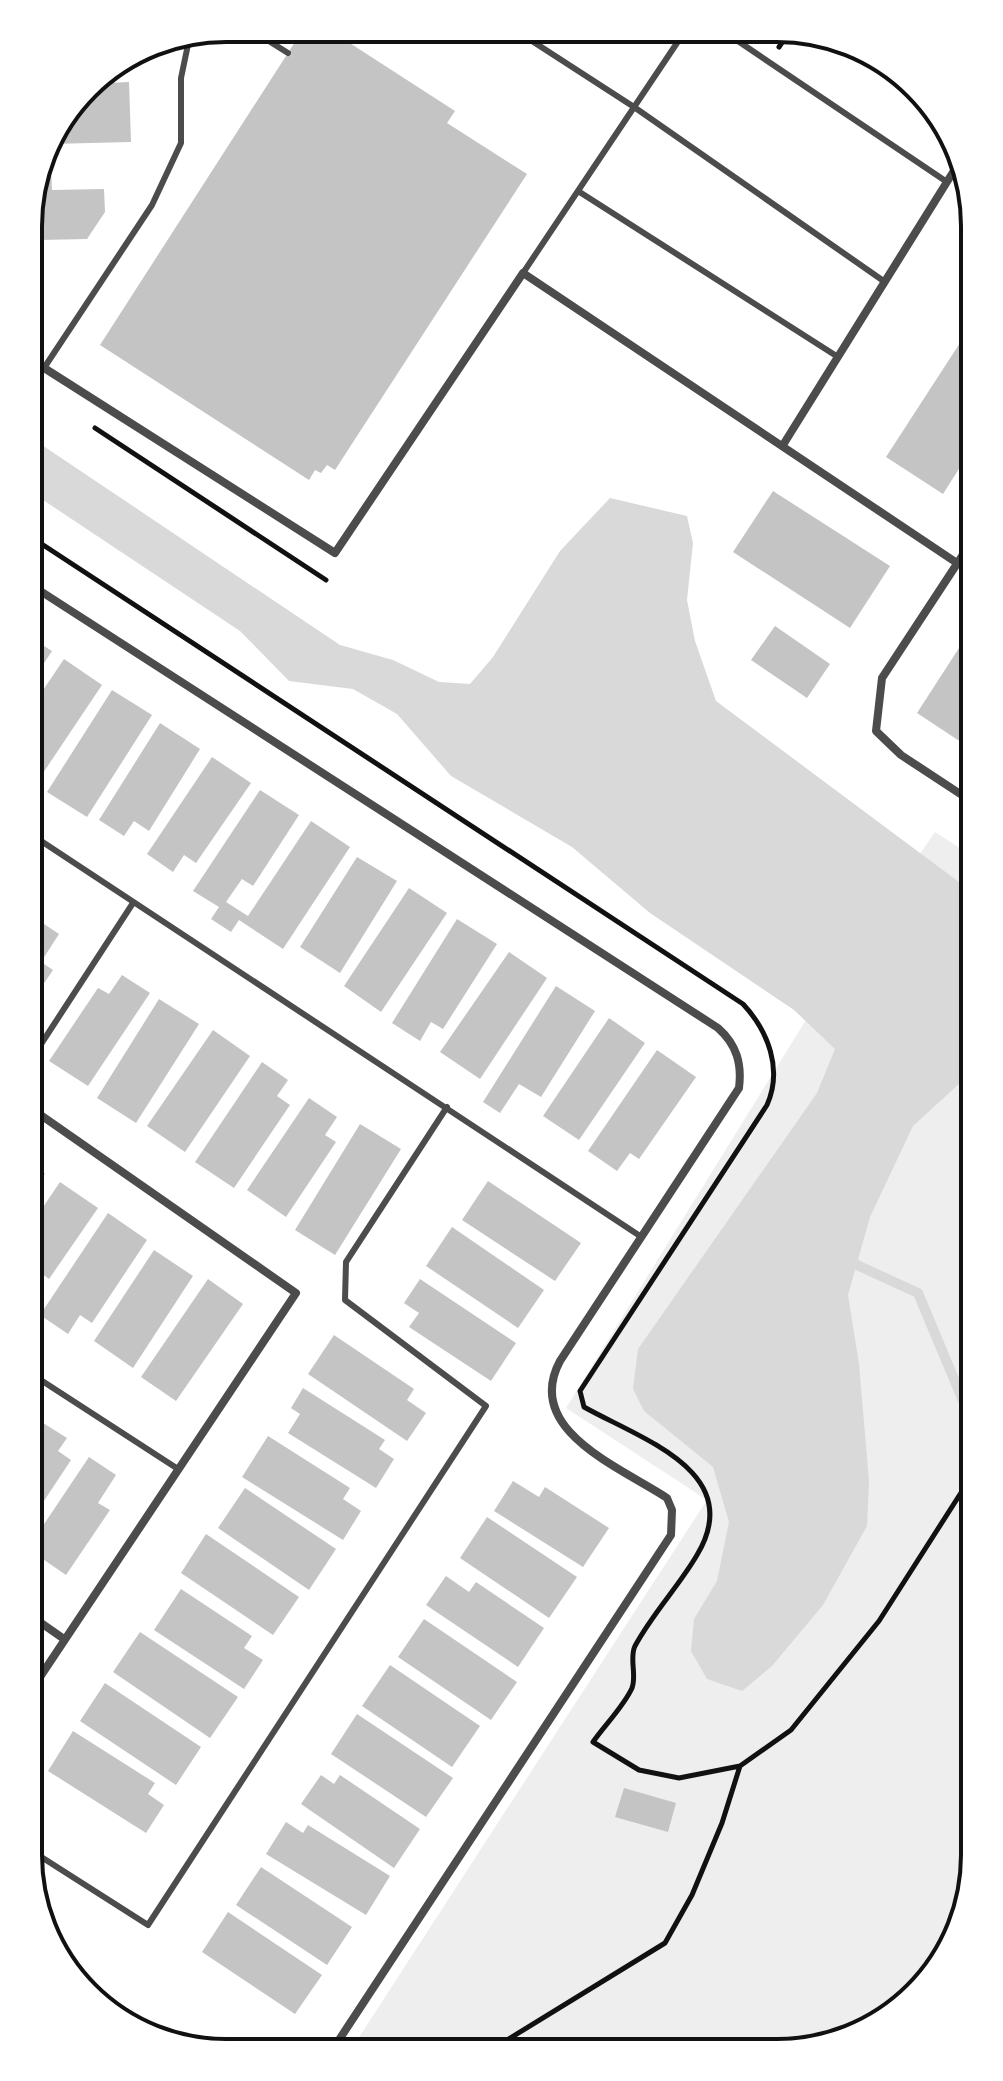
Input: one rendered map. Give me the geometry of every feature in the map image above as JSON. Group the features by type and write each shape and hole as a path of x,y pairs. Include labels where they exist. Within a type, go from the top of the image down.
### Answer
{"street":[{"path":"783,445 953,173"},
{"path":"44,368 335,553 523,273 957,563"},
{"path":"961,557 882,678 876,731 901,755 961,794"},
{"path":"42,592 718,1028 731,1040 737,1055 739,1088 560,1361 550,1396 559,1422 569,1434 667,1498 673,1523 671,1535 340,2039"},
{"path":"42,1116 296,1293 42,1673"},
{"path":"42,1624 64,1639"}],"lane":[{"path":"270,42 288,53"},
{"path":"534,42 634,107 885,282"},
{"path":"523,273 678,42"},
{"path":"739,42 947,182"},
{"path":"44,368 152,205 181,143 181,78 188,47"},
{"path":"578,191 838,357"},
{"path":"42,842 640,1236"},
{"path":"42,1043 133,903"},
{"path":"42,1857 148,1925 486,1406 345,1300 346,1262 447,1107"},
{"path":"42,1381 178,1469"}],"path":[{"path":"82,419 326,580"},
{"path":"42,544 732,996 758,1020 766,1034 772,1054 773,1091 767,1105 580,1391 584,1407 689,1466 703,1483 712,1510 710,1530 698,1555 633,1649 632,1687 593,1742 639,1770 679,1778 740,1766 791,1730 832,1683 895,1596 961,1493"},
{"path":"509,2039 665,1943 692,1895 722,1823 740,1766"}],"shaded area":[{"path":"42,445 340,645 393,660 439,682 470,684 493,657 560,551 610,498 687,516 693,543 687,600 695,641 716,701 961,884 961,1082 913,1126 870,1217 848,1295 859,1364 869,1481 867,1526 823,1605 772,1666 742,1691 707,1679 691,1651 694,1619 717,1581 729,1522 713,1467 644,1411 633,1389 638,1349 817,1093 835,1049 794,1010 650,913 572,847 451,776 397,714 353,689 289,681 240,631 42,499"},
{"path":"935,832 961,849 961,1867 951,1914 942,1936 923,1967 898,1993 858,2020 825,2033 777,2039 358,2039 707,1500 566,1408 809,1015"}],"building":[{"path":"295,42 348,42 455,111 447,123 527,174 335,470 327,465 321,473 315,470 309,480 100,345"},
{"path":"129,82 131,142 62,144 73,124 96,96 112,83"},
{"path":"51,169 52,190 104,189 105,212 87,239 42,240 42,214"},
{"path":"961,341 961,466 943,494 886,457"},
{"path":"773,491 890,566 850,628 733,552"},
{"path":"775,626 830,664 807,698 751,660"},
{"path":"42,645 52,651 42,666"},
{"path":"961,645 961,742 917,713"},
{"path":"64,659 102,685 42,775 42,692"},
{"path":"112,690 152,715 87,817 47,792"},
{"path":"160,723 200,749 149,831 134,821 124,836 99,820"},
{"path":"212,757 251,783 196,863 184,855 173,872 147,854"},
{"path":"260,790 299,815 253,886 242,879 226,902 248,916 311,821 350,847 283,949 239,920 231,932 211,919 219,907 193,891"},
{"path":"357,857 397,881 340,973 300,947"},
{"path":"409,888 447,913 381,1012 344,986"},
{"path":"457,919 497,944 443,1029 431,1022 420,1041 392,1023"},
{"path":"42,923 59,934 42,960"},
{"path":"509,952 547,978 480,1079 440,1052"},
{"path":"42,963 53,970 42,986"},
{"path":"122,975 150,993 88,1086 49,1061 98,988 109,994"},
{"path":"556,986 595,1011 541,1097 519,1084 500,1113 483,1102"},
{"path":"159,999 199,1024 136,1123 97,1098"},
{"path":"609,1018 645,1043 579,1140 543,1116"},
{"path":"213,1030 250,1056 185,1152 147,1126"},
{"path":"657,1050 696,1077 639,1159 630,1153 617,1171 588,1151"},
{"path":"262,1062 288,1080 277,1096 290,1105 234,1188 195,1162"},
{"path":"309,1098 337,1117 325,1135 336,1142 286,1217 247,1190"},
{"path":"360,1124 401,1149 335,1255 295,1230"},
{"path":"488,1181 581,1243 555,1281 462,1220"},
{"path":"60,1182 98,1208 49,1279 42,1274 42,1209"},
{"path":"108,1213 147,1240 92,1323 80,1315 68,1334 42,1316"},
{"path":"452,1227 544,1290 518,1328 426,1266"},
{"path":"154,1250 193,1276 133,1368 94,1341"},
{"path":"208,1279 243,1304 176,1401 141,1377"},
{"path":"420,1279 516,1343 491,1381 409,1327 419,1313 404,1303"},
{"path":"334,1335 414,1389 407,1400 426,1413 407,1441 308,1374"},
{"path":"303,1388 385,1440 379,1449 394,1459 376,1488 288,1433 300,1414 291,1408"},
{"path":"42,1422 67,1438 58,1451 71,1460 42,1504"},
{"path":"268,1436 350,1488 343,1499 361,1511 343,1540 242,1477"},
{"path":"89,1457 116,1475 98,1503 110,1510 66,1575 42,1558 42,1527"},
{"path":"513,1481 539,1497 545,1487 609,1528 583,1567 494,1511"},
{"path":"245,1488 336,1549 309,1590 218,1528"},
{"path":"487,1517 577,1577 549,1618 460,1558"},
{"path":"206,1534 299,1597 273,1635 181,1573"},
{"path":"446,1576 469,1592 476,1582 544,1628 518,1667 426,1605"},
{"path":"181,1589 252,1636 244,1648 263,1660 244,1689 154,1630"},
{"path":"424,1619 517,1682 491,1720 398,1657"},
{"path":"140,1632 238,1697 210,1738 113,1672"},
{"path":"390,1665 480,1726 452,1767 362,1706"},
{"path":"105,1683 201,1747 176,1785 80,1721"},
{"path":"357,1714 453,1778 426,1817 331,1754"},
{"path":"73,1731 155,1783 148,1794 164,1805 146,1833 48,1771"},
{"path":"321,1775 334,1784 340,1775 420,1829 394,1868 301,1804"},
{"path":"624,1788 676,1803 668,1832 615,1817"},
{"path":"286,1822 303,1833 308,1825 390,1876 366,1915 266,1854"},
{"path":"261,1867 352,1927 327,1965 236,1905"},
{"path":"228,1912 322,1975 295,2014 202,1952"}],"waterway":[{"path":"849,1257 857,1265 918,1293 961,1396"}]}
